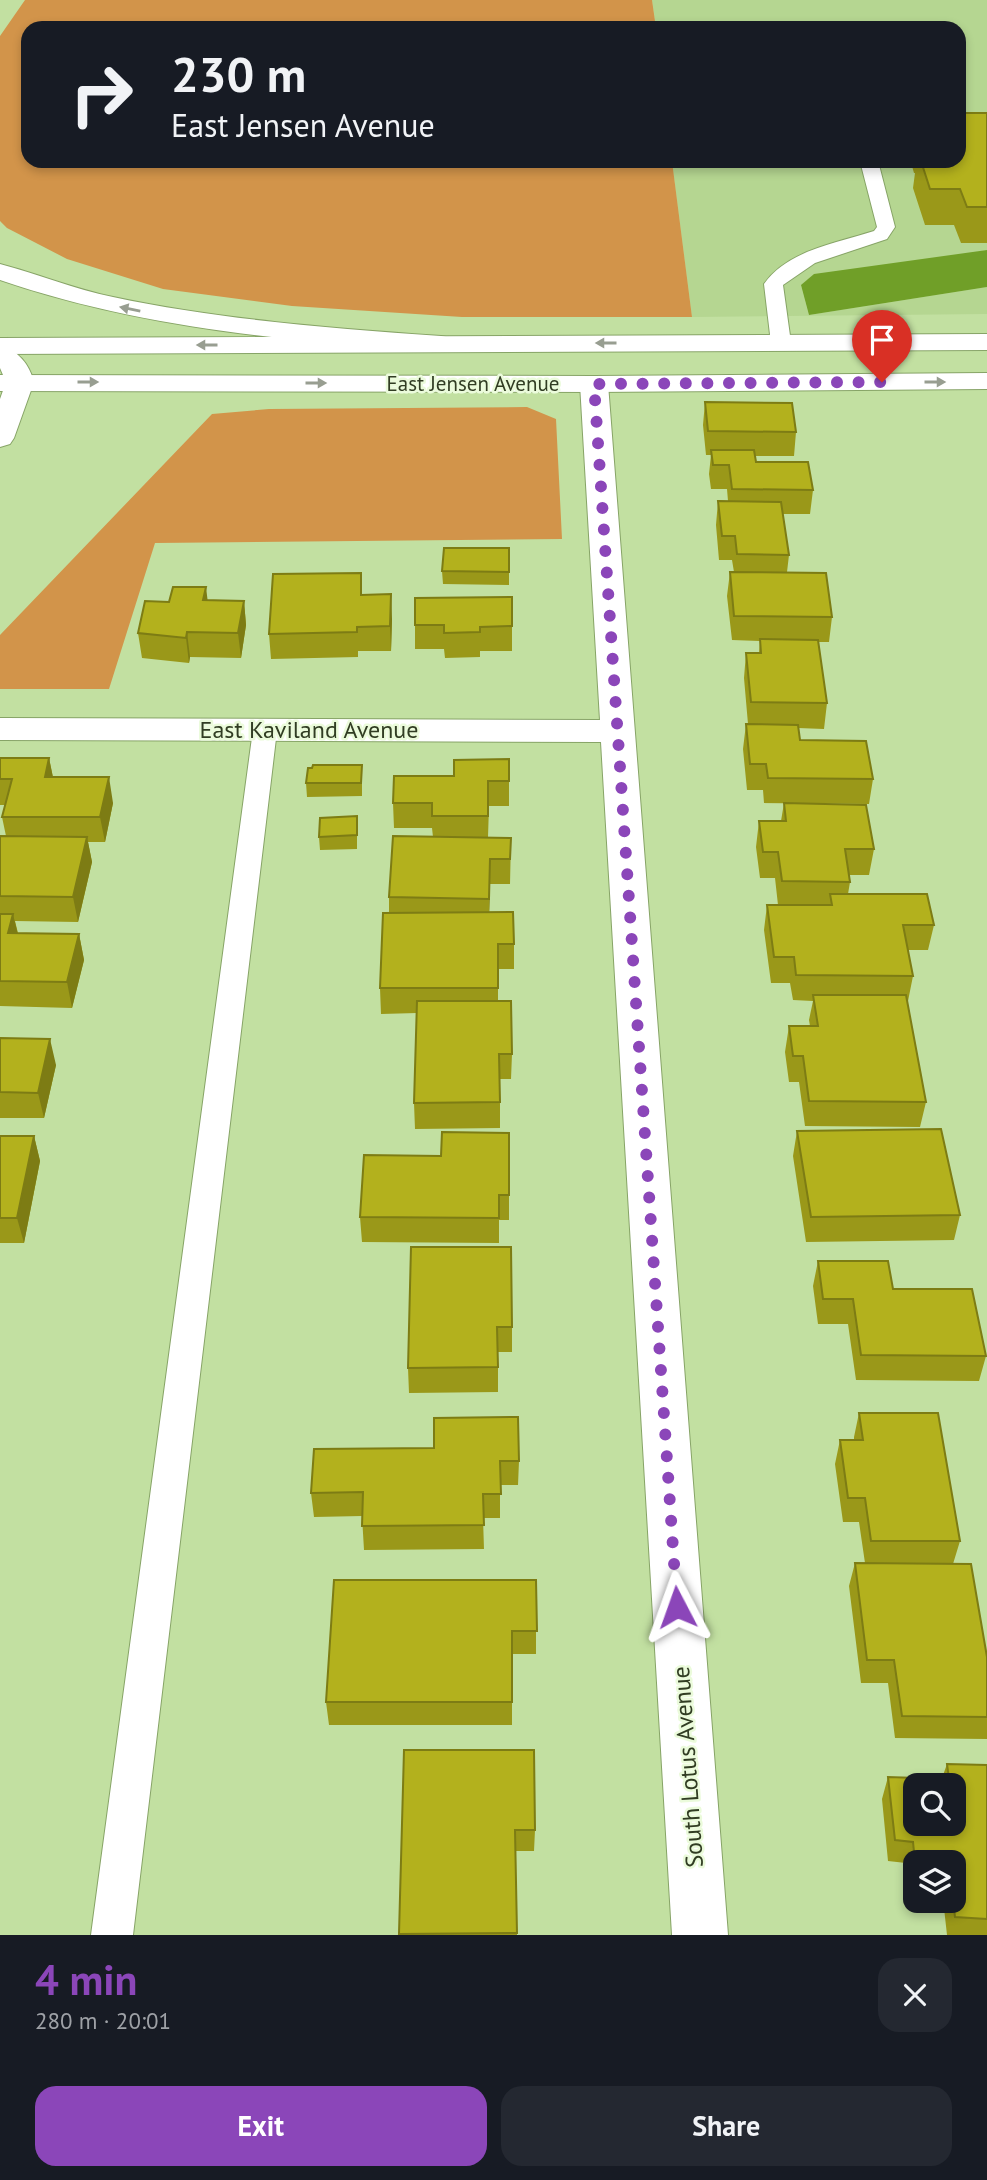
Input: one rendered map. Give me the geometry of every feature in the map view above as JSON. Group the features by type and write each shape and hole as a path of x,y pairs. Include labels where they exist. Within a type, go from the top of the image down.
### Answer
{"main road":[{"path":"0,272 90,302 155,314 311,334 441,344"},
{"name":"East Jensen Avenue","path":"0,346 987,342"},
{"path":"594,384 614,370 634,364 803,360 841,354 870,343"},
{"path":"0,354 16,367 10,382 0,438"},
{"name":"East Jensen Avenue","path":"10,382 594,384 987,381"},
{"name":"South Lotus Avenue","path":"594,384 700,1935"},
{"name":"East Kaviland Avenue","path":"0,729 618,731"}],"lane":[{"path":"781,343 773,284 782,274 796,265 881,235 886,227 871,168"},
{"path":"112,1935 265,730"}],"shaded area":[{"path":"25,0 652,0 655,21 21,21 21,168 673,168 692,317 462,317 292,306 163,289 67,259 7,228 0,221 0,36"},
{"path":"652,0 987,0 987,250 801,285 809,315 987,287 987,314 692,317 673,168 966,168 966,21 655,21"},
{"path":"987,250 987,287 809,315 801,285 814,274"},
{"path":"527,407 556,419 562,539 155,543 109,689 0,689 0,635 212,414 269,409"}],"building":[{"path":"966,113 987,113 987,207 967,207 960,189 930,189 923,168 966,168"},
{"path":"705,402 792,403 796,432 708,431"},
{"path":"711,450 754,450 756,462 808,462 813,490 732,489 729,465 713,465"},
{"path":"718,501 781,502 789,555 737,554 735,536 722,536"},
{"path":"444,548 509,548 509,572 442,571"},
{"path":"730,572 826,573 832,617 734,616"},
{"path":"361,573 361,595 391,594 390,626 357,627 357,632 269,634 273,574"},
{"path":"173,587 206,587 203,600 244,601 238,633 187,632 186,638 138,633 145,601 169,602"},
{"path":"512,597 512,626 480,627 480,632 444,633 444,625 415,625 415,598"},
{"path":"760,639 818,640 827,703 751,702 746,653 761,653"},
{"path":"746,724 798,725 800,740 866,741 873,779 768,778 766,764 750,764"},
{"path":"0,758 49,758 45,777 109,777 100,817 2,817 12,779 0,779"},
{"path":"509,759 509,781 488,781 488,816 432,816 432,803 393,803 394,776 454,776 454,760"},
{"path":"313,765 362,765 361,783 306,783 308,768"},
{"path":"784,803 866,805 874,849 845,849 850,882 782,881 778,852 763,852 759,821 786,821"},
{"path":"357,816 357,835 319,837 320,818"},
{"path":"0,836 87,837 73,897 0,896"},
{"path":"393,836 511,838 510,859 490,859 489,899 389,897"},
{"path":"830,894 927,894 934,925 903,925 913,976 796,975 794,957 774,957 767,905 832,905"},
{"path":"513,912 514,944 498,944 498,988 380,988 383,913"},
{"path":"0,914 13,914 8,933 79,934 67,982 0,981"},
{"path":"813,995 906,995 926,1102 809,1101 803,1056 793,1056 789,1026 818,1026"},
{"path":"417,1001 511,1001 512,1054 499,1054 500,1102 414,1103"},
{"path":"0,1038 50,1039 38,1093 0,1092"},
{"path":"941,1129 960,1215 811,1217 797,1131"},
{"path":"442,1132 509,1133 509,1195 499,1195 499,1218 360,1217 364,1155 441,1156"},
{"path":"0,1136 34,1136 17,1218 0,1218"},
{"path":"411,1247 511,1247 512,1327 497,1327 498,1367 408,1368"},
{"path":"818,1261 888,1261 893,1289 972,1289 986,1356 861,1355 853,1299 823,1299"},
{"path":"859,1413 938,1413 960,1541 871,1541 865,1498 848,1498 840,1440 863,1440"},
{"path":"518,1417 519,1461 500,1461 501,1494 483,1494 484,1525 362,1526 363,1492 311,1493 314,1449 434,1448 434,1418"},
{"path":"855,1563 971,1564 987,1657 987,1717 902,1716 894,1660 867,1660"},
{"path":"334,1580 536,1580 537,1631 512,1631 512,1702 326,1702"},
{"path":"404,1750 534,1750 535,1830 515,1830 517,1933 399,1934"},
{"path":"947,1764 987,1765 987,1919 955,1917 955,1913 966,1913 966,1850 914,1850 913,1842 895,1840 888,1777 903,1777 903,1836 966,1836 966,1773 948,1773"}],"route":[{"path":"677,1607 594,384 882,382"}]}
